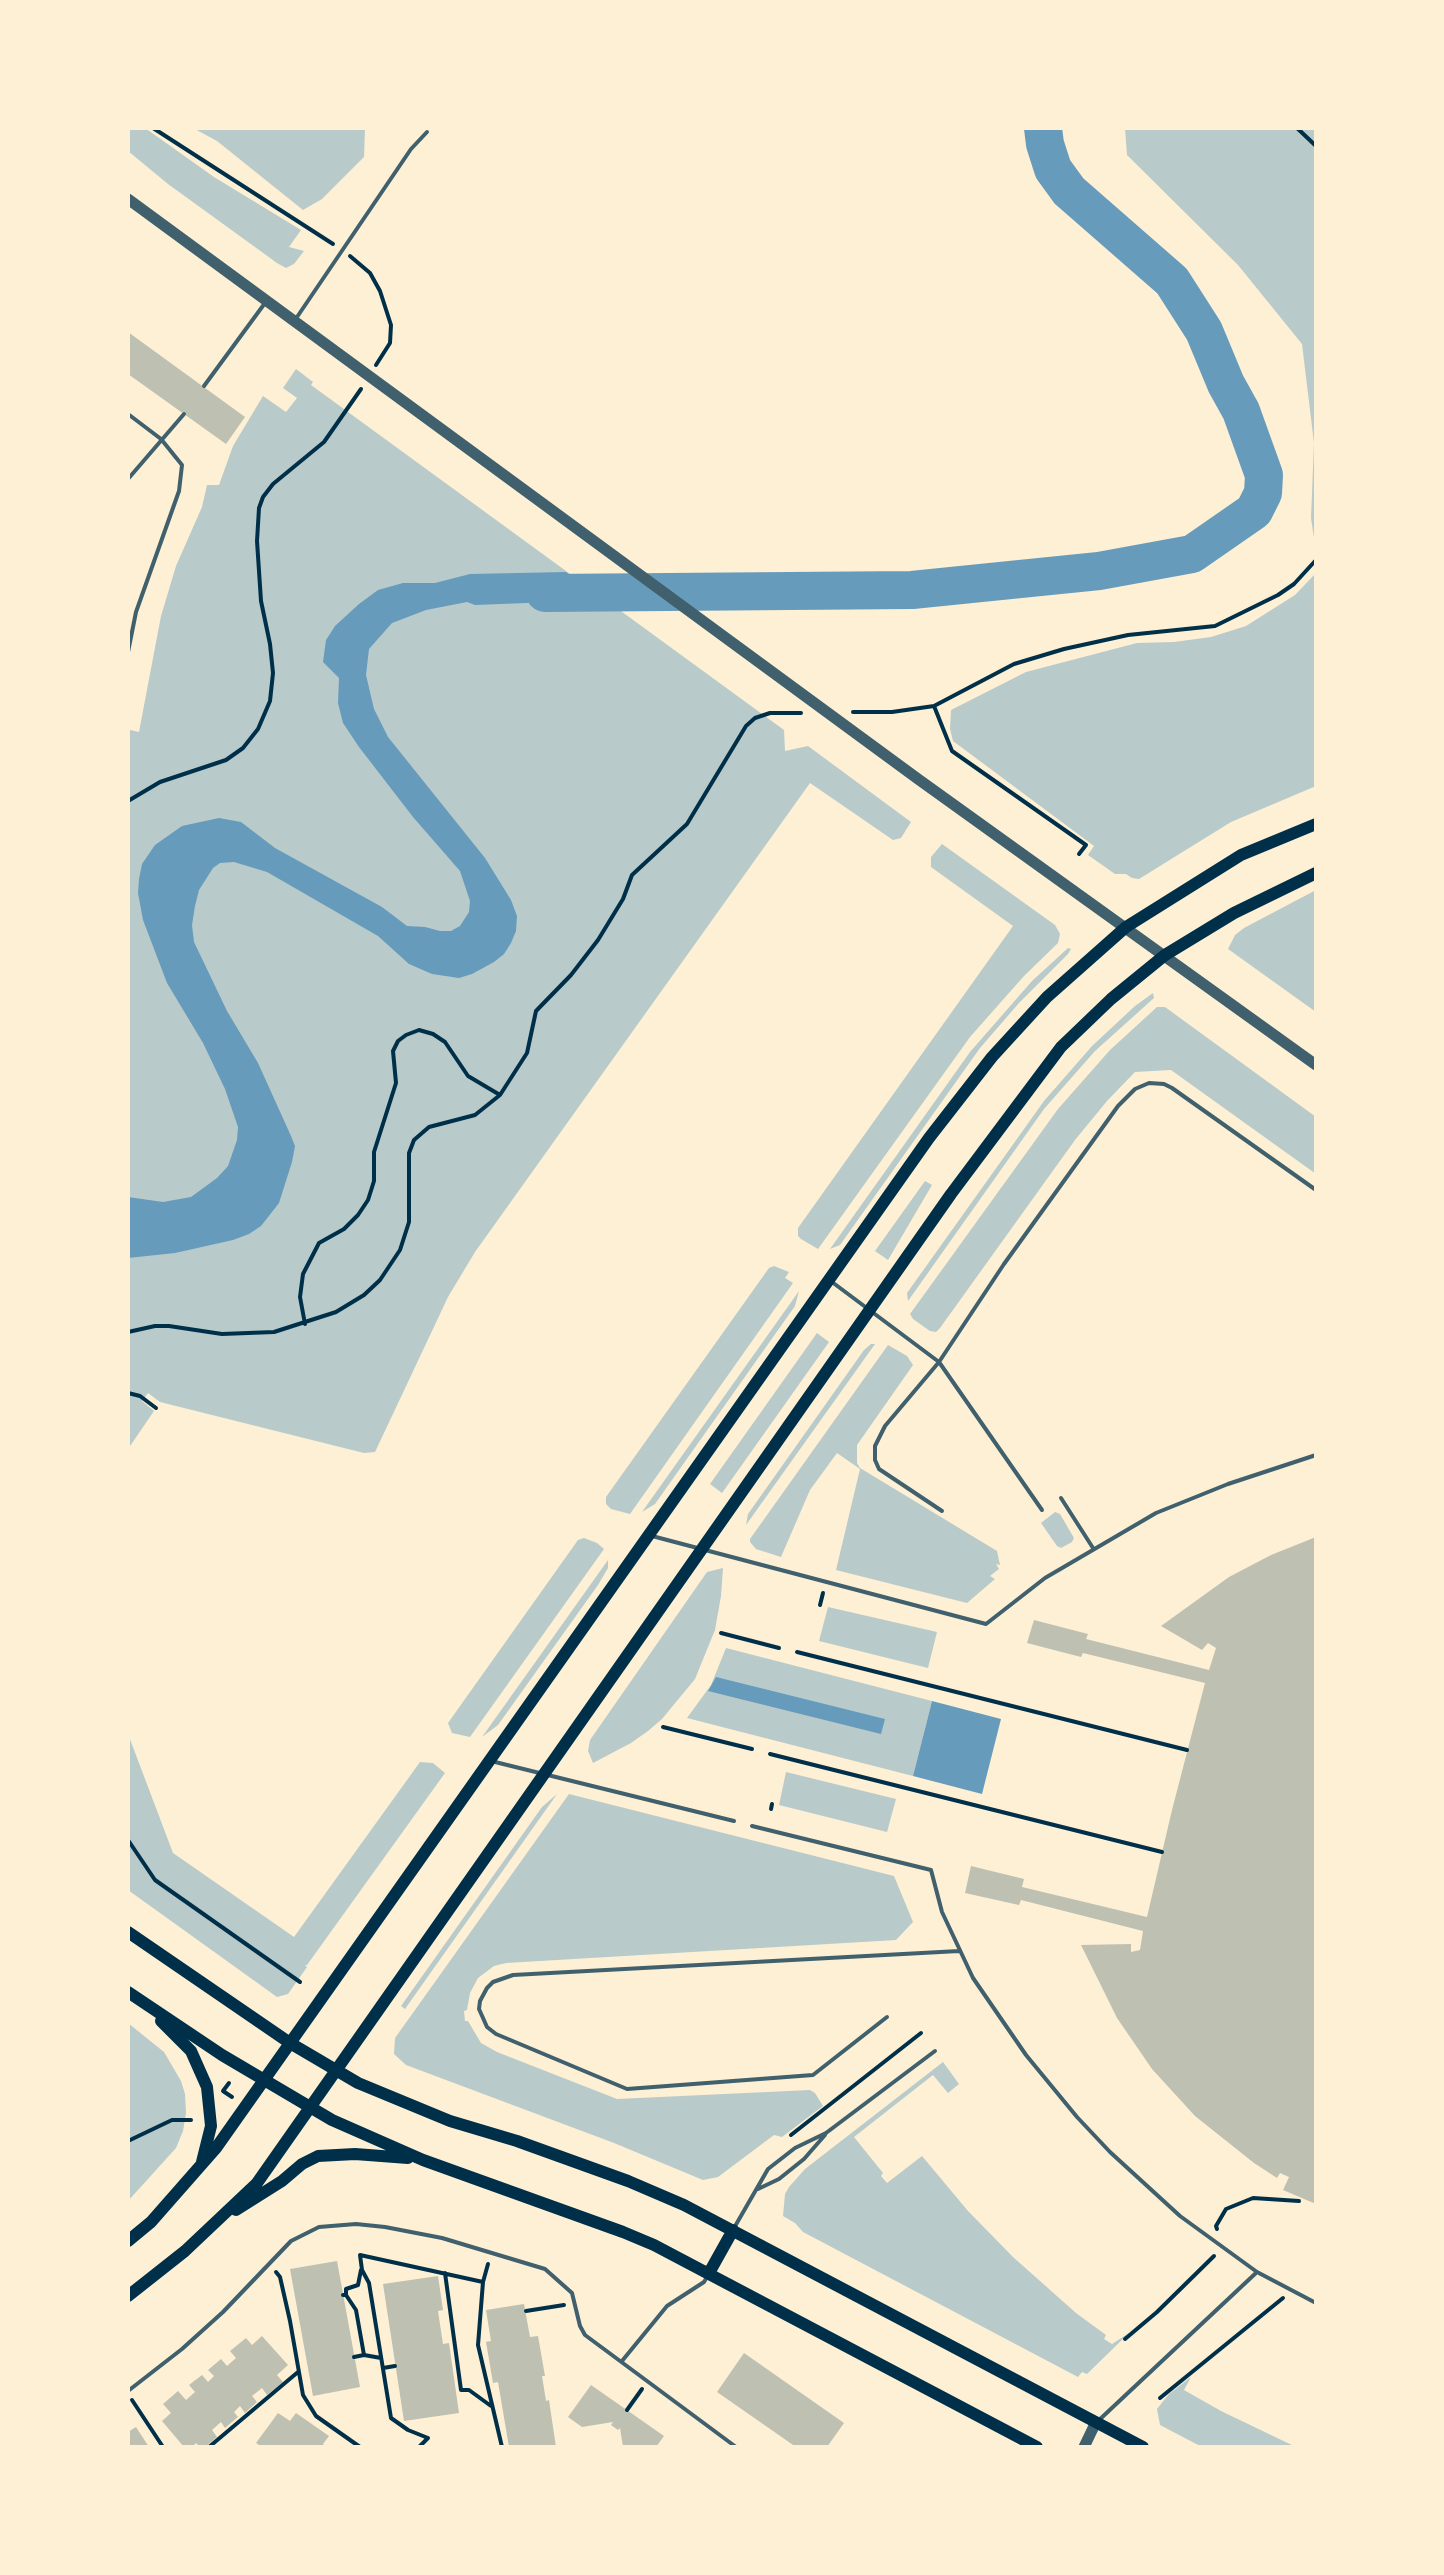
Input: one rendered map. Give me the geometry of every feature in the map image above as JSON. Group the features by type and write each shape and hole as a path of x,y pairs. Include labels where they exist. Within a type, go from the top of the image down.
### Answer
{"main road":[{"path":"128,2241 151,2222 216,2148 929,1138 992,1057 1047,997 1126,927 1241,855 1316,824"},
{"path":"128,2296 185,2251 257,2183 951,1194 1061,1047 1111,999 1165,955 1234,913 1316,873"},
{"path":"130,1933 334,2070 387,2096 450,2121 517,2141 684,2205 1143,2447"},
{"path":"128,1992 222,2055 332,2120 423,2160 623,2232 1037,2447"},
{"path":"142,2002 191,2051 207,2087 211,2126 202,2164"},
{"path":"210,2227 318,2156 355,2154 423,2160"},
{"path":"707,2278 733,2230"}],"street":[{"path":"128,199 918,779 1316,1065"},
{"path":"1084,2447 1096,2422"}],"lane":[{"path":"294,322 411,149 427,132"},
{"path":"204,386 266,302"},
{"path":"128,414 161,439 182,465 182,478 136,612 128,652"},
{"path":"128,479 184,414"},
{"path":"942,1511 879,1469 875,1446 885,1426 939,1362 1004,1264 1129,1094 1142,1085 1157,1082 1172,1088 1316,1190"},
{"path":"830,1281 939,1362 1042,1510"},
{"path":"649,1536 986,1624 1045,1578 1156,1513 1265,1470 1316,1455"},
{"path":"1061,1498 1093,1548"},
{"path":"490,1761 734,1821"},
{"path":"752,1826 931,1870 942,1912 959,1951 988,2002 1049,2084 1093,2135 1180,2216 1257,2272 1316,2303"},
{"path":"887,2017 813,2075 627,2089 496,2034 487,2027 479,2009 480,2001 493,1982 513,1975 959,1951"},
{"path":"733,2230 768,2169 795,2148 826,2133 935,2051"},
{"path":"756,2191 779,2179 804,2159 826,2133"},
{"path":"128,2393 223,2312 296,2238 319,2227 350,2223 408,2231 545,2269 572,2293 581,2331 736,2447"},
{"path":"1096,2422 1257,2272"},
{"path":"622,2361 667,2306 707,2278"}],"path":[{"path":"153,128 317,232 363,265 383,300 391,325 390,343 371,373"},
{"path":"1297,128 1316,146"},
{"path":"128,801 160,782 226,760 243,748 258,729 270,701 273,673 261,601 257,541 259,508 273,484 324,442 363,386"},
{"path":"846,712 892,712 934,706 1014,664 1128,635 1215,626 1278,595 1294,584 1316,560"},
{"path":"934,706 952,751 1086,845 1079,854"},
{"path":"128,1332 169,1326 246,1335 274,1332 336,1312 364,1295 394,1261 405,1237 411,1208 409,1153 418,1134 429,1127 475,1115 500,1095 527,1053 536,1011 571,975 598,940 623,899 632,875 687,824 746,726 755,718 770,713 801,713"},
{"path":"305,1324 300,1297 303,1274 319,1243 344,1229 358,1215 371,1191 374,1152 396,1083 393,1051 398,1041 419,1030 433,1034 445,1042 468,1076 500,1095"},
{"path":"128,1393 140,1396 156,1408"},
{"path":"820,1605 823,1593"},
{"path":"721,1633 779,1648"},
{"path":"797,1652 1187,1750"},
{"path":"663,1727 752,1749"},
{"path":"770,1754 1162,1852"},
{"path":"128,1840 155,1880 300,1982"},
{"path":"790,2136 921,2033"},
{"path":"229,2083 223,2091 232,2097"},
{"path":"128,2141 172,2120 191,2120"},
{"path":"1218,2238 1216,2226 1226,2209 1253,2198 1299,2201"},
{"path":"1125,2339 1220,2250"},
{"path":"492,2252 483,2282 478,2345 502,2447"},
{"path":"419,2447 428,2438 408,2430 391,2418 369,2283 362,2270 360,2255 483,2282"},
{"path":"269,2265 280,2277 303,2395 316,2416 360,2447"},
{"path":"362,2270 358,2285 346,2289 345,2295 356,2310 364,2355"},
{"path":"445,2273 458,2390 469,2390 492,2407"},
{"path":"1160,2398 1291,2292"},
{"path":"526,2311 575,2304"},
{"path":"354,2357 381,2358"},
{"path":"383,2368 395,2366"},
{"path":"209,2447 298,2372"},
{"path":"627,2410 648,2380"},
{"path":"128,2393 163,2447"},
{"path":"216,2442 221,2447"}],"shaded area":[{"path":"128,128 145,128 214,177 301,230 289,247 304,251 294,264 286,268 277,263 128,151"},
{"path":"193,128 365,128 364,157 322,199 303,210 217,141"},
{"path":"1125,128 1316,128 1316,551 1311,518 1314,443 1302,344 1238,265 1127,155"},
{"path":"296,369 313,382 311,385 784,730 785,751 808,746 911,822 901,838 893,840 810,783 475,1252 448,1297 375,1452 364,1453 160,1402 148,1393 142,1401 154,1411 128,1449 128,738 130,730 139,732 161,616 176,566 202,507 207,485 219,485 233,446 263,396 286,412 297,398 283,388"},
{"path":"1316,573 1316,786 1231,822 1139,879 1115,874 1088,855 1094,846 953,741 951,710 1026,672 1137,643 1211,637 1246,626 1295,595"},
{"path":"942,844 1055,925 1060,934 1058,943 970,1037 818,1249 798,1236 798,1228 1013,926 931,867 931,857"},
{"path":"1316,890 1316,1012 1228,949 1235,935 1244,928"},
{"path":"1068,948 1071,949 1068,954 980,1048 840,1245 830,1249 970,1052 1032,981"},
{"path":"1153,993 1154,998 1095,1051 1044,1109 908,1301 907,1293 1044,1101 1092,1046"},
{"path":"1157,1007 1165,1007 1316,1117 1316,1174 1171,1070 1135,1072 1075,1140 940,1328 936,1332 930,1331 913,1319 910,1314 1058,1109 1110,1050"},
{"path":"925,1181 932,1185 888,1260 875,1251"},
{"path":"774,1266 789,1272 785,1278 793,1283 630,1514 611,1509 606,1504 606,1497 769,1268"},
{"path":"799,1291 795,1306 655,1504 642,1512"},
{"path":"817,1333 829,1342 722,1493 710,1484"},
{"path":"871,1344 875,1344 746,1525 748,1514"},
{"path":"888,1345 907,1356 913,1365 857,1445 857,1463 860,1468 997,1551 1000,1565 996,1564 999,1569 990,1576 995,1579 967,1603 836,1570 860,1469 837,1453 810,1490 781,1557 756,1549 750,1542"},
{"path":"1055,1512 1060,1514 1074,1538 1061,1548 1041,1523"},
{"path":"584,1538 604,1549 470,1737 452,1733 448,1723 578,1540"},
{"path":"608,1560 608,1568 598,1585 498,1725 482,1737"},
{"path":"723,1568 715,1630 695,1679 648,1731 593,1763 588,1751 590,1740 707,1572"},
{"path":"828,1607 937,1632 928,1668 819,1641"},
{"path":"726,1648 932,1701 913,1776 687,1718 711,1685"},
{"path":"128,1734 173,1853 294,1937 420,1762 433,1763 445,1773 305,1965 307,1967 288,1994 277,1997 128,1890"},
{"path":"786,1772 896,1799 887,1832 779,1805"},
{"path":"557,1794 405,2009 401,2006 542,1807"},
{"path":"569,1794 894,1876 913,1922 896,1940 506,1963 494,1966 478,1978 464,2011 465,2021 468,2021 481,2043 617,2099 810,2090 815,2093 823,2106 782,2137 774,2135 718,2177 703,2180 406,2065 394,2054 395,2038"},
{"path":"128,2023 164,2052 181,2081 186,2113 176,2148 128,2201"},
{"path":"943,2062 959,2084 948,2093 933,2075 854,2137 883,2173 881,2176 887,2183 922,2156 968,2211 1013,2257 1076,2313 1106,2335 1104,2339 1112,2344 1129,2333 1087,2374 1082,2372 1078,2377 803,2232 783,2216 785,2194 805,2169"},
{"path":"1191,2377 1184,2390 1296,2447 1202,2447 1160,2425 1157,2409 1169,2394"}],"water":[{"path":"566,572 604,600 475,605 467,602 426,610 392,623 369,649 366,675 374,709 388,737 485,858 511,900 517,916 516,931 504,954 472,974 459,978 432,974 409,964 378,936 267,872 234,862 220,863 213,868 199,890 192,925 194,942 227,1011 258,1063 291,1136 295,1146 292,1162 279,1203 261,1226 249,1234 175,1253 128,1258 128,1197 163,1202 191,1197 228,1166 238,1127 225,1089 203,1043 167,983 143,920 138,893 142,864 155,845 182,826 219,818 241,822 275,848 382,907 407,926 451,931 460,926 469,912 470,901 460,871 413,817 343,723 338,703 339,678 323,662 326,640 335,626 378,590 403,583 435,583 470,574"},
{"path":"716,1677 885,1719 881,1734 708,1691"},
{"path":"932,1701 1001,1719 982,1794 913,1776"}],"building":[{"path":"128,332 245,417 226,444 128,374"},
{"path":"1316,1537 1316,2204 1283,2190 1289,2177 1280,2173 1277,2178 1195,2116 1152,2069 1117,2018 1081,1945 1131,1944 1131,1952 1140,1950 1143,1931 1021,1900 1019,1905 965,1893 971,1866 1024,1879 1022,1887 1147,1917 1205,1683 1083,1653 1081,1657 1027,1643 1034,1620 1088,1634 1086,1639 1209,1670 1216,1648 1208,1643 1202,1650 1161,1626 1229,1577 1271,1555"},
{"path":"337,2261 360,2387 313,2396 290,2269"},
{"path":"438,2276 443,2310 438,2311 443,2344 449,2343 459,2413 404,2421 383,2284"},
{"path":"524,2304 530,2337 538,2336 546,2401 549,2400 556,2447 509,2447 498,2382 493,2383 486,2342 491,2341 486,2310"},
{"path":"262,2336 288,2365 277,2375 283,2382 267,2395 262,2388 252,2396 257,2402 245,2413 240,2406 234,2412 238,2417 225,2428 221,2422 212,2430 217,2437 205,2447 196,2443 192,2447 184,2447 162,2421 171,2413 163,2404 178,2391 186,2400 195,2392 189,2385 202,2375 208,2382 214,2376 208,2370 221,2359 227,2366 236,2358 230,2351 246,2338 252,2345"},
{"path":"744,2353 844,2423 827,2447 796,2447 717,2392"},
{"path":"591,2385 664,2436 656,2447 623,2447 620,2428 618,2430 611,2425 613,2422 582,2427 568,2417"},
{"path":"278,2413 290,2421 296,2413 329,2436 323,2444 326,2447 262,2447 256,2443"},
{"path":"136,2427 149,2447 128,2447 128,2432"}],"waterway":[{"path":"545,593 912,590 1099,571 1192,554 1254,511 1263,493 1264,475 1241,411 1204,331 1172,281 1069,191 1053,169 1043,128"}]}
